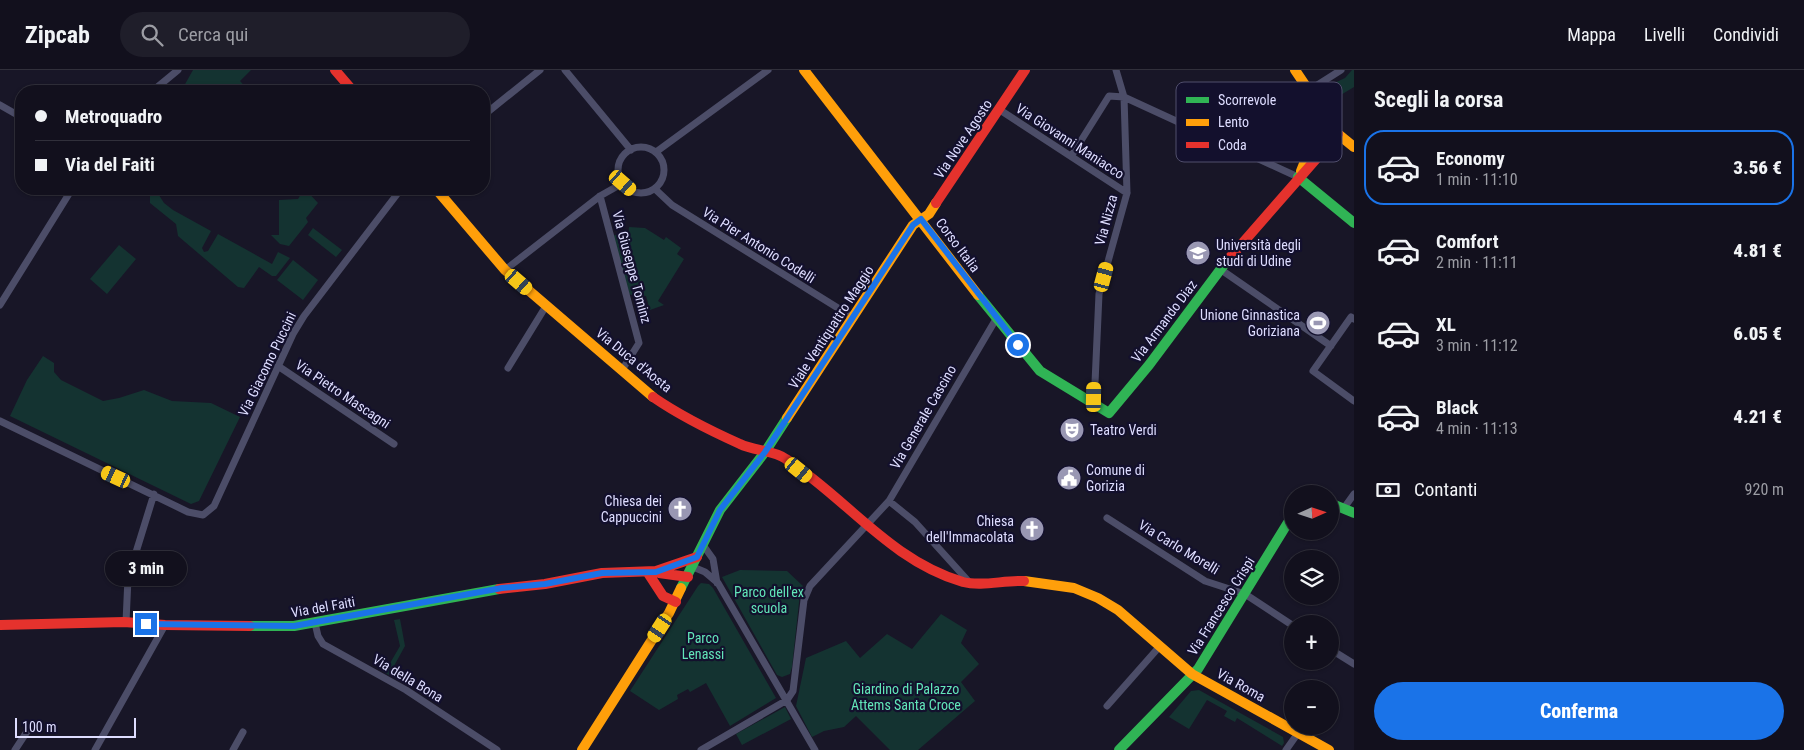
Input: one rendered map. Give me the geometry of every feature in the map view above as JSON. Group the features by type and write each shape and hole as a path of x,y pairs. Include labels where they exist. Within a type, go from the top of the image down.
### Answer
{"main road":[{"path":"335,70 348,85"},
{"name":"Corso Italia","path":"804,70 921,219 996,319 1040,371 1094,406 1109,413"},
{"name":"Via Nove Agosto","path":"921,219 929,214 1025,70"},
{"path":"1295,70 1303,82"},
{"path":"1342,137 1354,146"},
{"path":"1298,176 1304,162"},
{"path":"1298,176 1311,162"},
{"path":"1298,176 1354,223"},
{"name":"Via Armando Diaz","path":"1109,413 1149,365 1220,269 1298,176"},
{"name":"Via Duca d'Aosta","path":"441,195 505,270 654,398 741,445 785,458 897,550 918,563 970,583"},
{"name":"Viale Ventiquattro Maggio","path":"582,750 676,602 720,510 765,452 913,225 921,219"},
{"path":"1339,506 1354,513"},
{"name":"Via Francesco Crispi","path":"1120,748 1198,668 1284,529"},
{"path":"652,572 695,562"},
{"path":"652,572 688,577"},
{"path":"652,572 662,596 676,602"},
{"name":"Via del Faiti","path":"0,625 126,622 272,628 502,588 545,584 602,573 652,572"},
{"name":"Via Roma","path":"970,583 1032,581 1082,591 1118,610 1192,674 1284,725"},
{"name":"Via Roma","path":"1302,735 1330,750"}],"street":[{"path":"161,85 178,70"},
{"path":"490,109 540,70"},
{"path":"566,70 631,150"},
{"path":"656,152 768,70"},
{"name":"Via Nizza","path":"1094,406 1099,294 1127,193 1124,96 1116,70"},
{"path":"1327,82 1341,70"},
{"path":"1072,155 1109,96 1124,96 1176,120"},
{"path":"0,105 15,114"},
{"name":"Via Giovanni Maniacco","path":"1000,110 1072,155 1127,193"},
{"path":"645,147 656,152 661,159 664,171 660,183 655,188 639,193 632,191 623,183 619,170 621,160 631,150 645,147"},
{"path":"1268,162 1298,176"},
{"path":"505,270 600,196 623,183"},
{"name":"Via Pier Antonio Codelli","path":"655,188 672,205 854,318"},
{"path":"0,305 68,195"},
{"name":"Via Giacomo Puccini","path":"154,494 188,512 203,515 214,506 278,366 304,316 396,195"},
{"name":"Via Giuseppe Tominz","path":"600,196 639,343 622,370"},
{"path":"1220,269 1331,346"},
{"path":"508,368 546,306"},
{"path":"1354,319 1351,317 1313,371 1354,401"},
{"name":"Via Generale Cascino","path":"786,700 793,691 804,600 810,586 889,501 996,319"},
{"name":"Via Pietro Mascagni","path":"278,366 394,444"},
{"path":"0,421 154,494 128,578 126,622"},
{"path":"1344,508 1354,494"},
{"path":"889,501 915,522 970,583"},
{"name":"Via Carlo Morelli","path":"1107,518 1205,580 1245,594 1284,620"},
{"path":"703,545 713,559 718,583 815,750"},
{"path":"695,562 718,583"},
{"name":"Via della Bona","path":"315,622 318,636 323,644 406,690 486,747 497,750"},
{"path":"95,750 165,625"},
{"path":"1107,706 1160,646"},
{"path":"1339,655 1354,664"},
{"path":"701,750 786,700"},
{"path":"15,750 30,727"},
{"path":"233,750 243,732"},
{"path":"1286,750 1297,735"}],"green space":[{"path":"193,70 251,70 240,81 244,85 185,85"},
{"path":"1354,70 1354,87 1342,94 1342,82 1336,82 1345,78"},
{"path":"150,195 159,195 164,203 173,210 211,231 202,248 204,252 208,251 218,234 272,264 278,252 290,258 276,276 272,276 259,267 244,288 238,287 178,236 176,224 150,203"},
{"path":"300,195 311,195 318,203 306,218 308,222 289,246 280,244 271,235 279,235 279,200 298,199"},
{"path":"629,227 645,228 664,240 666,237 681,248 677,254 684,259 658,301 664,305 650,310 646,296 638,295 637,291 633,292 634,296 629,294 613,235 628,236"},
{"path":"313,228 342,250 336,257 308,235"},
{"path":"119,245 136,259 107,294 90,279"},
{"path":"293,260 318,280 303,300 277,280"},
{"path":"43,356 54,363 54,372 61,380 103,401 144,390 172,401 211,403 240,417 199,501 191,504 10,416 27,380"},
{"name":"Parco dell'ex scuola","path":"740,570 787,571 803,586 800,593 790,674 782,677 777,675 722,577"},
{"name":"Parco Lenassi","path":"701,583 709,584 713,588 776,698 730,726 706,683 690,692 688,689 677,695 678,699 659,710 630,691"},
{"name":"Giardino di Palazzo Attems Santa Croce","path":"941,614 967,630 961,643 979,664 961,682 975,701 918,750 890,750 856,716 844,727 824,731 812,737 796,706 806,658 846,641 860,658 887,634 912,649"},
{"path":"400,619 405,646 389,675 382,671 386,664 389,665 400,646 394,620"},
{"path":"1199,690 1283,737 1284,743 1282,746 1237,718 1235,722 1224,716 1227,711 1207,700 1189,729 1169,717 1191,691"},
{"path":"785,707 791,719 742,745 736,734"}],"traffic: fast":[{"path":"1298,177 1354,223"},
{"path":"978,295 1040,371 1109,413 1149,365 1226,262"},
{"path":"681,588 720,510 765,452 787,418"},
{"path":"1339,507 1354,513"},
{"path":"1119,750 1198,669 1284,529"},
{"path":"250,626 294,626 499,589"}],"traffic: slow":[{"path":"804,70 978,295"},
{"path":"1295,70 1303,82"},
{"path":"1342,137 1354,147"},
{"path":"1301,171 1305,162"},
{"path":"441,195 505,270 653,397"},
{"path":"787,418 913,225 929,214 936,203"},
{"path":"1024,581 1074,588 1098,598 1118,610 1192,674 1329,750"},
{"path":"582,750 669,613 681,588"}],"traffic: jam":[{"path":"335,70 348,85"},
{"path":"936,203 1025,70"},
{"path":"1226,262 1314,162"},
{"path":"653,397 684,416 729,439 786,459 891,544 914,560 937,572 970,583 985,584 1024,581"},
{"path":"499,589 545,584 602,573 656,571 697,557"},
{"path":"648,573 663,596 676,602"},
{"path":"659,573 688,577"},
{"path":"0,625 124,622 165,625 250,626"}],"place":[{"name":"Università degli studi di Udine","path":"1198,253"},
{"name":"Unione Ginnastica Goriziana","path":"1318,323"},
{"name":"Teatro Verdi","path":"1072,430"},
{"name":"Comune di Gorizia","path":"1069,478"},
{"name":"Chiesa dei Cappuccini","path":"680,509"},
{"name":"Chiesa dell'Immacolata","path":"1032,529"}],"route":[{"path":"146,624 272,628 294,626 502,588 545,584 602,573 656,572 697,557 720,510 765,452 913,225 921,219 996,319 1018,345"}]}
